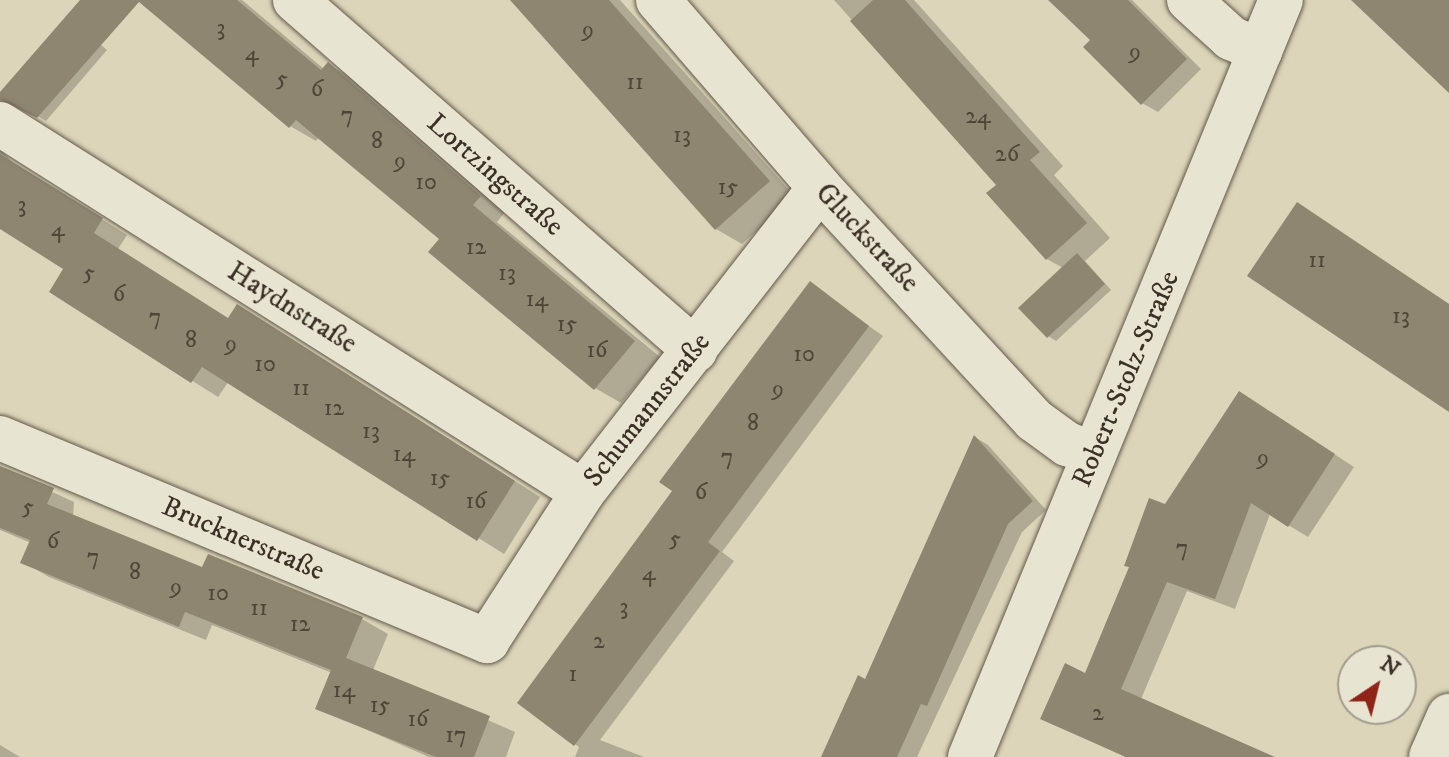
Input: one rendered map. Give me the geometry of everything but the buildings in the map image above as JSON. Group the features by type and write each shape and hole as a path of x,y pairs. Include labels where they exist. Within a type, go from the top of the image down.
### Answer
{"street":[{"name":"Lortzingstraße","path":"295,0 695,350"},
{"name":"Gluckstraße","path":"658,0 820,188 1034,420 1067,444 1094,454"},
{"path":"1189,0 1231,38 1260,51"},
{"name":"Robert-Stolz-Straße","path":"970,757 1281,0"},
{"name":"Haydnstraße","path":"0,124 583,492"},
{"name":"Schumannstraße","path":"487,641 583,492 820,188"},
{"name":"Brucknerstraße","path":"0,438 487,641"},
{"path":"1431,757 1449,716"}]}
